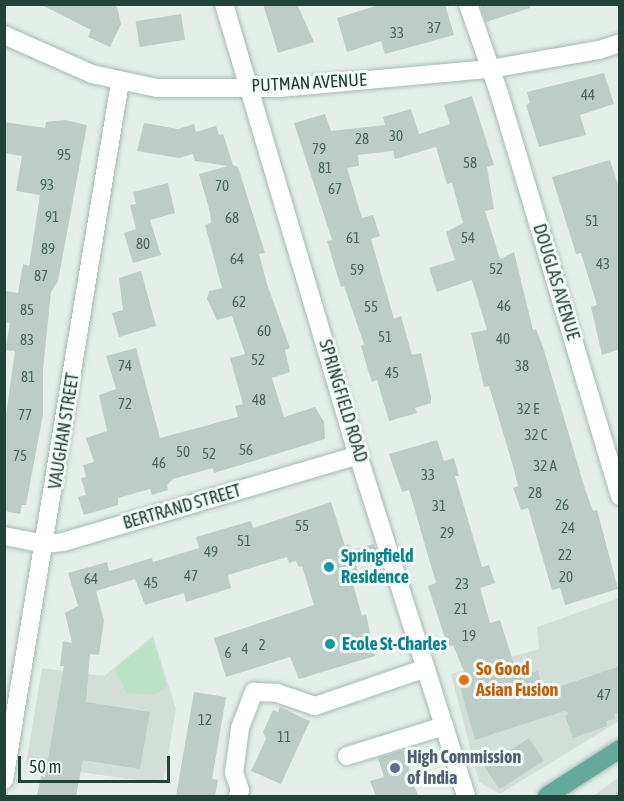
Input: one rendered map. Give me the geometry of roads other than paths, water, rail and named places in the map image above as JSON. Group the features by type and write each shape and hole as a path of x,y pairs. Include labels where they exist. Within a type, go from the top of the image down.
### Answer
{"main road":[{"path":"547,796 620,749"}],"street":[{"name":"SPRINGFIELD ROAD","path":"224,4 358,455 466,796"},
{"name":"DOUGLAS AVENUE","path":"468,4 490,69 620,496"},
{"name":"PUTMAN AVENUE","path":"4,35 92,74 120,82 157,88 280,88 490,69 599,50 620,43"},
{"name":"VAUGHAN STREET","path":"4,780 120,82"},
{"name":"BERTRAND STREET","path":"4,536 45,544 63,542 358,455"},
{"path":"238,796 240,790 234,773 240,728 254,692 277,693 315,706 426,668"},
{"path":"347,756 444,726"}],"place":[{"name":"Springfield Residence","path":"329,567"},
{"name":"Ecole St-Charles","path":"330,644"},
{"name":"So Good Asian Fusion","path":"464,680"},
{"name":"High Commission of India","path":"395,768"}]}
